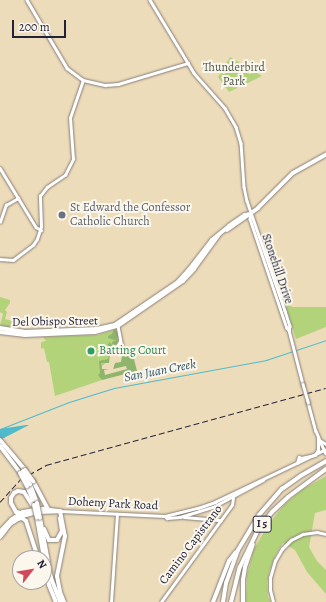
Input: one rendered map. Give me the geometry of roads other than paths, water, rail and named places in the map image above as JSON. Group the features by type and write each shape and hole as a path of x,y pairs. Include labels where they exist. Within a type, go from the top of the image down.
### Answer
{"highway":[{"path":"0,441 23,471 30,484 48,509"},
{"path":"0,446 6,449"},
{"name":"I 5","path":"223,602 226,583 238,550 249,528 275,496 302,475 324,462"},
{"name":"I 5","path":"231,602 236,578 258,530 272,512 304,484 326,469"},
{"path":"23,471 30,484 34,504 49,540 55,541 61,535 60,511"},
{"path":"20,513 17,513 11,503 11,498 14,493 20,491 26,493 34,504"},
{"path":"60,511 65,536 57,569 58,581 64,602"},
{"path":"243,602 243,580 248,556 257,536 272,512"},
{"path":"39,517 43,550"},
{"path":"39,517 51,578 60,602"},
{"path":"17,519 22,518 26,521 35,550"},
{"path":"213,602 229,561 238,550"},
{"path":"50,590 55,602"},
{"path":"51,590 55,602"}],"main road":[{"path":"26,0 67,68 83,80 105,85 118,84 188,63"},
{"name":"Stonehill Drive","path":"150,0 199,80 225,108 236,126 241,143 244,187 251,214 290,326 289,330"},
{"path":"0,259 13,260 33,244 40,230 40,196 47,187 65,175 73,159 70,118 83,80"},
{"name":"Del Obispo Street","path":"0,332 25,335 95,332 118,325 178,282 209,244 218,236 251,214 289,176 326,155"},
{"path":"0,168 36,227 40,230"},
{"path":"0,222 6,205 18,198"},
{"name":"Stonehill Drive","path":"251,214 250,218 287,328 289,330 318,436 326,451"},
{"path":"263,256 267,259"},
{"path":"118,325 120,341"},
{"name":"Del Obispo Street","path":"0,328 24,332 97,329 118,325"},
{"path":"318,436 322,443 326,444"},
{"path":"315,455 318,446 318,436"},
{"name":"Camino Capistrano","path":"184,516 208,509 233,498 263,480 297,463 326,451"},
{"name":"Camino Capistrano","path":"182,512 215,502 263,480"},
{"path":"233,498 243,488"},
{"name":"Camino Capistrano","path":"161,602 232,505 233,498"},
{"name":"Doheny Park Road","path":"1,532 6,524 20,513 33,510 48,509 60,511 165,516 182,512"},
{"name":"Doheny Park Road","path":"1,532 17,519 32,513 60,511"},
{"path":"112,602 117,514"},
{"name":"Doheny Park Road","path":"165,516 167,518 184,516"},
{"path":"180,517 221,520"},
{"path":"0,537 1,532"},
{"path":"273,602 270,590 270,578 275,561 282,549 291,540 303,534 317,532 326,534"}],"water":[{"path":"29,425 0,440 0,429"}],"waterway":[{"name":"San Juan Creek","path":"0,429 69,402 114,388 266,360 326,340"}],"railway":[{"path":"0,502 21,479 46,465 326,388"}],"place":[{"name":"St Edward the Confessor Catholic Church","path":"62,215"},
{"name":"Batting Court","path":"91,351"}],"park label":[{"name":"Thunderbird Park","path":"234,75"}]}
